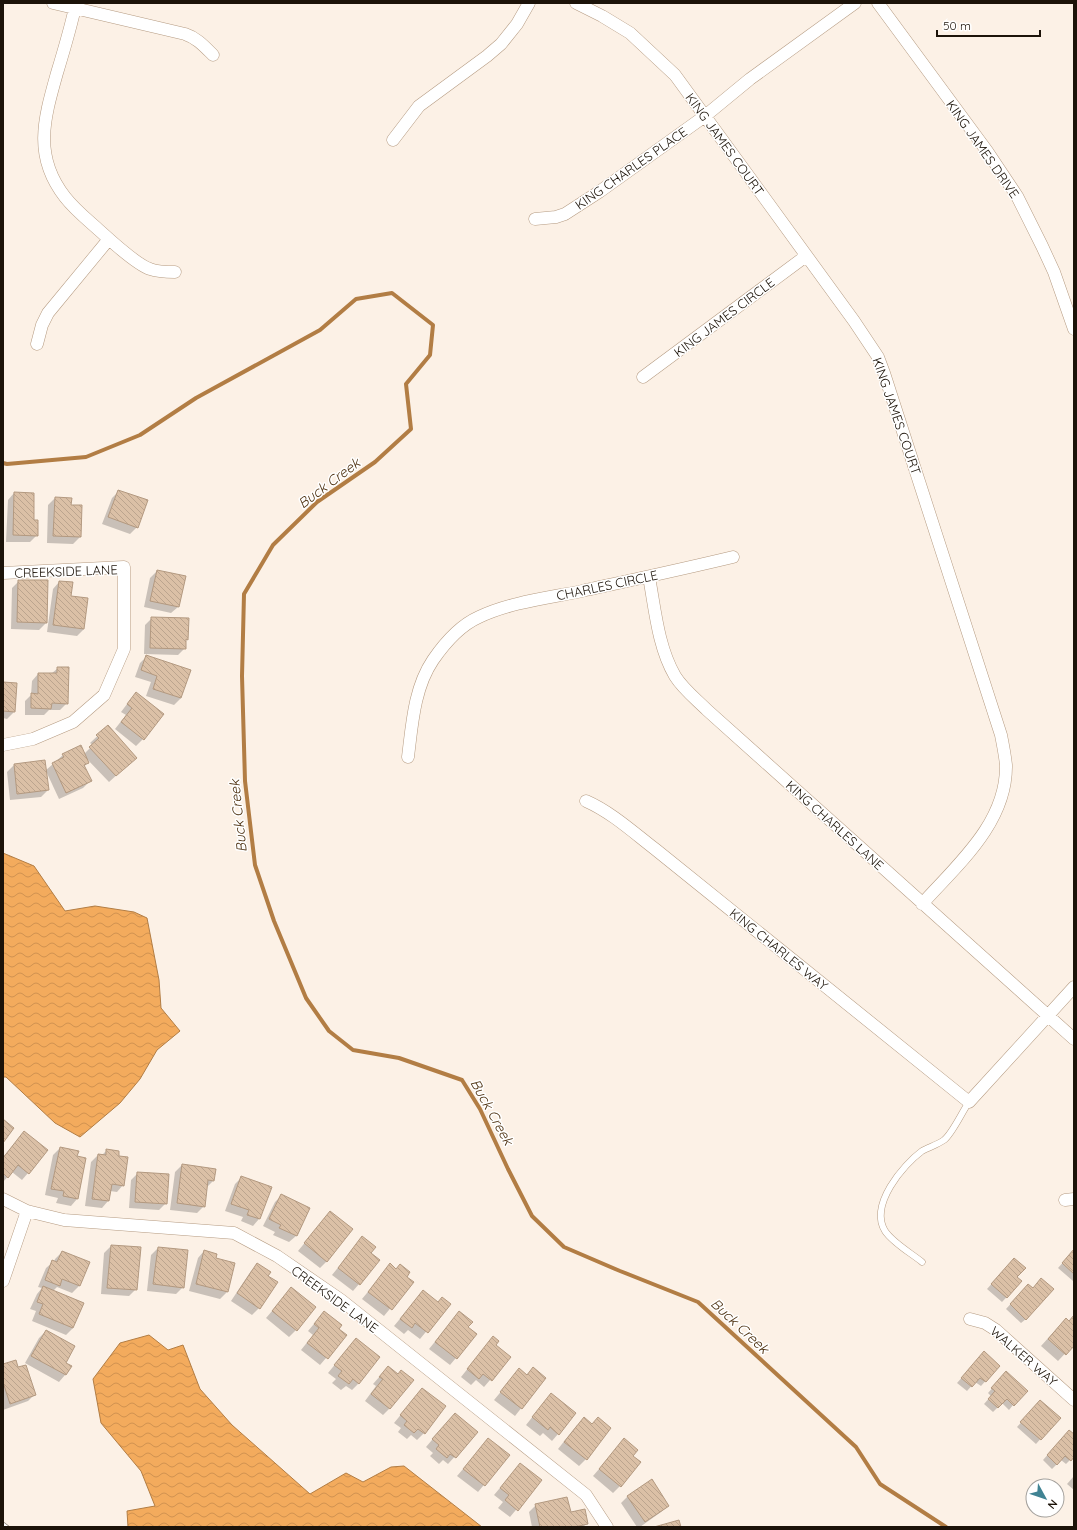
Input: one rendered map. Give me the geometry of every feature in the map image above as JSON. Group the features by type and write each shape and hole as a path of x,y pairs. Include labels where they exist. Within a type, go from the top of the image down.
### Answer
{"street":[{"path":"53,3 76,5 185,34 193,37 213,55"},
{"path":"393,140 419,106 501,44 517,24 529,3"},
{"name":"KING JAMES COURT","path":"576,3 602,16 630,33 675,75 870,343 878,357 1001,735 1006,766 1001,798 994,816 974,846 922,904"},
{"name":"KING CHARLES PLACE","path":"535,219 556,217 565,214 599,192 705,116 750,79 855,3"},
{"name":"KING JAMES DRIVE","path":"878,3 987,151 1018,196 1054,272 1074,330"},
{"path":"76,5 49,102 44,126 45,154 54,178 65,197 109,239 149,269 174,272"},
{"path":"37,344 42,325 48,313 109,239"},
{"name":"KING JAMES CIRCLE","path":"643,377 806,256"},
{"name":"CHARLES CIRCLE","path":"408,757 412,724 418,694 430,666 446,644 460,630 482,616 499,609 537,600 649,577 733,557"},
{"name":"CREEKSIDE LANE","path":"3,573 124,567 124,649 104,695 73,722 33,739 3,745"},
{"name":"KING CHARLES LANE","path":"649,577 661,639 669,664 684,687 707,710 1074,1039"},
{"name":"KING CHARLES WAY","path":"586,801 598,806 610,814 655,849 969,1102"},
{"path":"969,1102 1074,987"},
{"name":"CREEKSIDE LANE","path":"3,1199 27,1211 64,1220 234,1233 277,1256 341,1300 586,1495 607,1527"},
{"path":"3,1281 27,1211"},
{"name":"WALKER WAY","path":"970,1319 985,1323 996,1330 1074,1400"}],"lane":[{"path":"922,1262 885,1230 882,1218 882,1204 887,1192 900,1173 924,1150 945,1139 969,1102"}],"water":[{"path":"3,853 34,866 65,911 95,906 134,912 147,918 159,980 161,1008 180,1031 157,1050 140,1079 120,1103 80,1137 55,1123 6,1077 3,1077"},
{"path":"149,1335 168,1350 183,1345 200,1389 232,1425 310,1494 346,1473 363,1482 391,1467 404,1466 482,1527 128,1527 127,1511 155,1506 141,1471 101,1423 93,1379 120,1343"}],"building":[{"path":"118,490 148,500 138,528 108,517"},
{"path":"14,492 34,493 34,520 38,520 38,536 13,535"},
{"path":"55,497 72,498 71,505 82,505 81,537 53,536"},
{"path":"157,570 186,576 179,607 150,601"},
{"path":"18,580 48,580 47,623 17,622"},
{"path":"59,581 73,582 71,596 88,598 84,629 53,625"},
{"path":"151,617 189,618 186,649 150,648"},
{"path":"146,655 191,670 181,698 153,689 157,676 141,670"},
{"path":"57,667 69,667 68,704 52,703 51,709 31,708 31,693 38,694 38,673 57,673"},
{"path":"3,682 17,683 15,712 3,711"},
{"path":"136,692 164,714 144,740 121,722 132,708 127,704"},
{"path":"108,725 137,758 116,776 89,747 99,738 96,735"},
{"path":"81,745 89,763 84,765 92,781 66,793 52,763 64,757 62,754"},
{"path":"45,760 49,790 17,794 14,764"},
{"path":"3,1119 14,1128 3,1143"},
{"path":"24,1131 48,1150 29,1174 18,1165 8,1178 3,1173 3,1158"},
{"path":"60,1147 79,1151 77,1156 86,1158 78,1199 63,1196 64,1191 51,1189"},
{"path":"106,1149 119,1151 119,1156 128,1157 124,1186 112,1184 109,1201 92,1199 98,1154 106,1155"},
{"path":"182,1164 216,1169 214,1181 208,1180 205,1207 177,1203"},
{"path":"137,1172 169,1174 167,1204 135,1202"},
{"path":"241,1176 272,1187 260,1219 247,1215 249,1210 231,1204"},
{"path":"281,1194 310,1208 297,1236 279,1228 281,1225 269,1219"},
{"path":"330,1211 353,1229 327,1262 304,1243"},
{"path":"362,1236 376,1247 371,1253 380,1260 360,1285 338,1268"},
{"path":"111,1245 141,1247 137,1290 107,1288"},
{"path":"158,1247 188,1250 184,1288 153,1284"},
{"path":"1074,1249 1074,1274 1062,1263"},
{"path":"204,1250 217,1254 216,1258 235,1263 228,1292 196,1284"},
{"path":"62,1251 90,1262 80,1286 62,1279 60,1286 45,1280 52,1260 57,1262"},
{"path":"1014,1258 1026,1268 1017,1277 1022,1281 1007,1298 991,1284"},
{"path":"257,1263 271,1272 268,1276 278,1282 260,1309 237,1293"},
{"path":"390,1263 396,1269 400,1264 410,1272 407,1277 414,1282 392,1310 368,1292"},
{"path":"1041,1278 1054,1289 1026,1320 1010,1304 1028,1284 1033,1288"},
{"path":"43,1286 84,1303 73,1328 39,1314 43,1304 37,1302"},
{"path":"291,1287 316,1307 297,1331 272,1311"},
{"path":"423,1290 438,1302 442,1297 451,1304 428,1333 415,1323 412,1328 400,1319"},
{"path":"324,1311 342,1325 339,1329 347,1335 328,1359 307,1343 319,1328 314,1324"},
{"path":"459,1311 473,1322 468,1327 477,1334 457,1359 435,1342"},
{"path":"1074,1315 1074,1346 1066,1355 1048,1339 1066,1318 1069,1321"},
{"path":"46,1330 75,1346 66,1363 72,1366 66,1375 31,1356"},
{"path":"493,1336 499,1341 496,1345 511,1357 492,1381 483,1374 479,1379 467,1369"},
{"path":"356,1338 380,1357 359,1384 353,1379 349,1384 338,1376 342,1371 334,1365"},
{"path":"984,1351 1000,1366 986,1382 980,1378 972,1387 961,1378"},
{"path":"16,1360 18,1367 26,1365 36,1395 10,1404 3,1382 3,1364"},
{"path":"388,1366 398,1374 401,1370 414,1380 390,1409 371,1394 383,1379 379,1377"},
{"path":"533,1367 546,1378 522,1409 500,1392 519,1368 527,1375"},
{"path":"1006,1371 1028,1391 1014,1406 1007,1399 998,1408 988,1399 995,1391 991,1388"},
{"path":"422,1388 446,1406 425,1434 418,1429 414,1433 404,1425 407,1421 400,1415"},
{"path":"551,1393 576,1413 559,1435 550,1427 548,1430 532,1417"},
{"path":"1040,1400 1061,1418 1041,1440 1020,1422"},
{"path":"455,1413 478,1432 456,1458 450,1454 447,1458 436,1449 439,1445 432,1439"},
{"path":"584,1417 592,1424 598,1417 611,1428 587,1460 564,1442"},
{"path":"1069,1430 1074,1434 1074,1457 1071,1461 1065,1456 1057,1465 1047,1455"},
{"path":"488,1438 510,1455 485,1486 463,1469"},
{"path":"624,1438 638,1450 633,1456 641,1462 621,1487 599,1469"},
{"path":"520,1463 542,1480 518,1511 505,1500 509,1495 500,1488"},
{"path":"652,1479 669,1506 645,1522 627,1496"},
{"path":"567,1497 571,1512 585,1509 588,1524 574,1527 540,1527 535,1504"},
{"path":"679,1520 681,1527 654,1527"}],"waterway":[{"name":"Buck Creek","path":"3,463 7,464 86,457 140,435 196,398 320,330 356,299 392,293 433,325 430,355 406,384 411,429 375,462 317,502 273,545 244,594 242,676 245,781 255,865 274,921 306,998 329,1031 353,1050 399,1058 462,1080 480,1109 532,1216 564,1247 698,1302 856,1447 880,1484 946,1527"}],"railway":[{"path":"3,1524 7,1527"}]}
